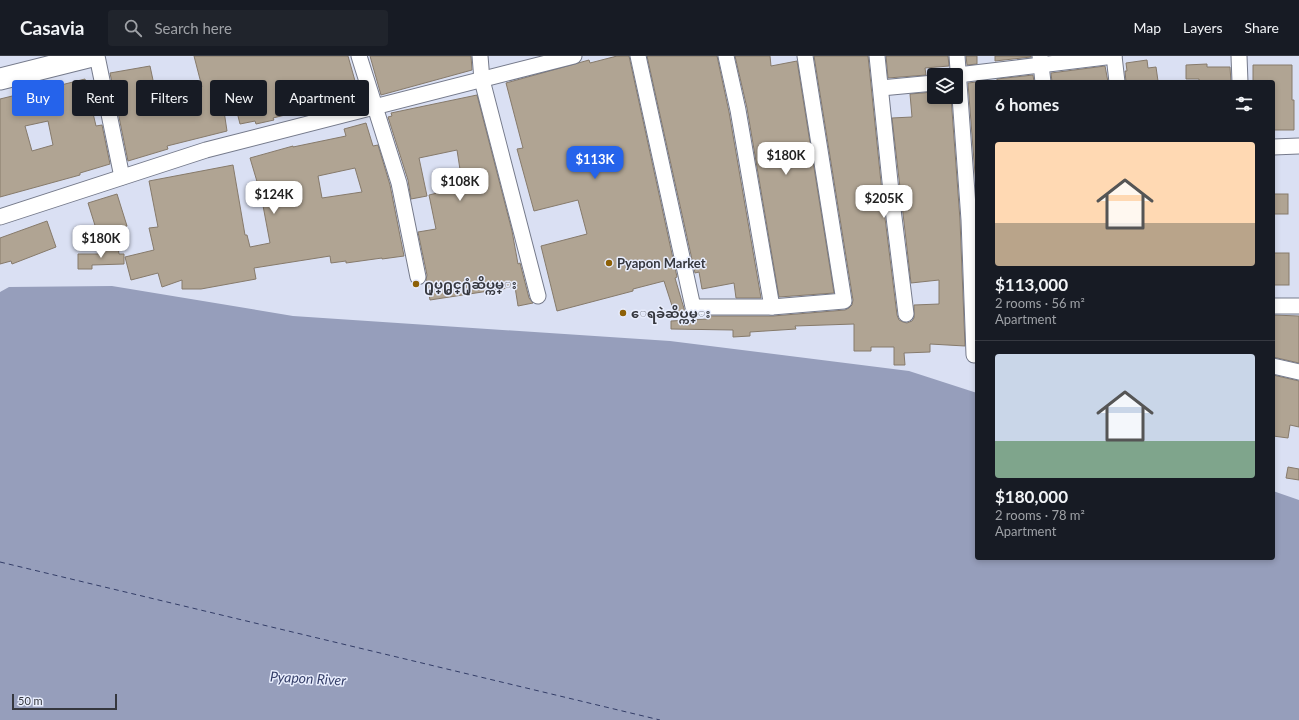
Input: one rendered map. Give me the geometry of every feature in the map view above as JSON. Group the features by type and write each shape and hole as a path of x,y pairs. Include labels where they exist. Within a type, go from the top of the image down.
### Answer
{"main road":[{"path":"0,79 92,56"}],"street":[{"path":"97,56 122,177"},
{"path":"359,56 399,183 418,277"},
{"path":"480,56 482,80 538,296"},
{"path":"0,217 206,150 574,56"},
{"path":"638,56 693,307 772,307 844,301 805,56"},
{"path":"726,56 739,117 772,307"},
{"path":"877,56 892,201 906,314"},
{"path":"957,56 958,68"},
{"path":"963,78 1040,61 1114,56 1117,80"},
{"path":"1239,56 1240,80"},
{"path":"1040,61 1043,80"},
{"path":"880,88 927,84"},
{"path":"960,104 968,220 974,355"},
{"path":"1275,147 1299,146"},
{"path":"1275,306 1299,306"},
{"path":"1275,366 1299,372"}],"water":[{"name":"Pyapon River","path":"112,286 293,316 670,341 909,371 975,392 975,560 1275,560 1275,492 1299,500 1299,720 0,720 0,292 9,287"}],"building":[{"path":"194,56 348,56 355,80 275,80 275,116 281,116 273,118 274,120 256,124 255,121 240,124 238,116 267,116 267,80 210,80 210,116 225,116 227,131 167,146 168,149 128,161 119,116 128,116 128,80 111,80 110,73 150,66 153,80 136,80 136,116 202,116 202,80 200,80"},
{"path":"370,56 471,56 472,70 381,95"},
{"path":"617,56 629,56 677,277 675,278 685,312 675,315 664,281 633,289 633,291 557,311 541,246 587,234 578,200 534,211 517,149 523,148 506,83 589,60 590,63"},
{"path":"647,56 717,56 729,112 761,298 736,298 734,283 702,289 699,272 695,273"},
{"path":"735,56 770,56 771,66 797,61 834,293 779,297 747,108"},
{"path":"814,56 868,56 883,202 897,315 899,320 907,323 912,321 914,318 914,305 939,304 939,280 911,283 892,118 912,117 910,94 927,93 927,104 952,104 960,220 965,346 930,344 930,352 904,353 905,365 894,365 894,347 871,347 871,351 854,351 854,324 795,326 796,329 750,332 750,336 733,337 733,330 671,329 671,321 708,319 708,316 773,316 845,310 852,305 853,300"},
{"path":"886,56 948,56 949,66 925,68 926,75 888,78"},
{"path":"966,56 977,56 977,64 967,65"},
{"path":"995,56 1031,56 1031,57 995,61"},
{"path":"1147,60 1148,68 1156,67 1158,80 1126,80 1126,63"},
{"path":"1207,64 1207,67 1230,67 1231,80 1186,79 1186,65"},
{"path":"1253,65 1292,65 1294,130 1275,130 1275,80 1253,80"},
{"path":"1105,66 1108,80 1052,80 1051,73"},
{"path":"1033,75 1034,80 997,80"},
{"path":"72,82 72,116 94,116 96,126 102,125 110,164 80,173 80,175 0,197 0,99 12,96 12,116 64,116 64,84","holes":["48,121 53,145 32,151 25,126"]},
{"path":"975,82 975,174 968,83"},
{"path":"477,95 512,231 518,264 520,263 529,298 533,303 518,306 515,287 430,300 426,280 427,275 418,232 436,229 429,195 450,190 448,179 461,176 457,150 419,158 427,196 411,199 408,180 388,117 392,116 391,113"},
{"path":"366,123 373,146 378,145 390,185 404,256 346,263 346,261 331,263 330,256 254,268 256,279 201,289 182,289 182,280 162,287 158,273 131,280 125,257 154,250 149,228 158,227 149,181 233,165 245,235 247,235 250,247 270,243 261,195 250,158 293,146 346,136 344,129","holes":["355,168 362,192 322,198 318,176"]},
{"path":"117,194 127,226 98,235 88,203"},
{"path":"1275,194 1288,194 1288,214 1275,214"},
{"path":"47,221 56,247 12,264 11,261 0,264 0,238"},
{"path":"102,248 118,248 119,254 124,254 124,264 92,265 92,269 78,269 78,254 104,254"},
{"path":"1275,253 1289,253 1289,285 1275,285"},
{"path":"1275,315 1299,316 1299,363 1275,357"},
{"path":"1275,375 1299,381 1299,427 1290,425 1288,438 1275,436"},
{"path":"1288,467 1299,469 1299,480 1286,478"}],"ferry route":[{"path":"0,562 660,720"}],"place":[{"name":"Pyapon Market","path":"609,263"},
{"name":"႐ုပ္႐ွင္႐ုံဆိပ္ကမ္း","path":"416,284"},
{"name":"ေရခဲဆိပ္ကမ္း","path":"623,313"}]}
